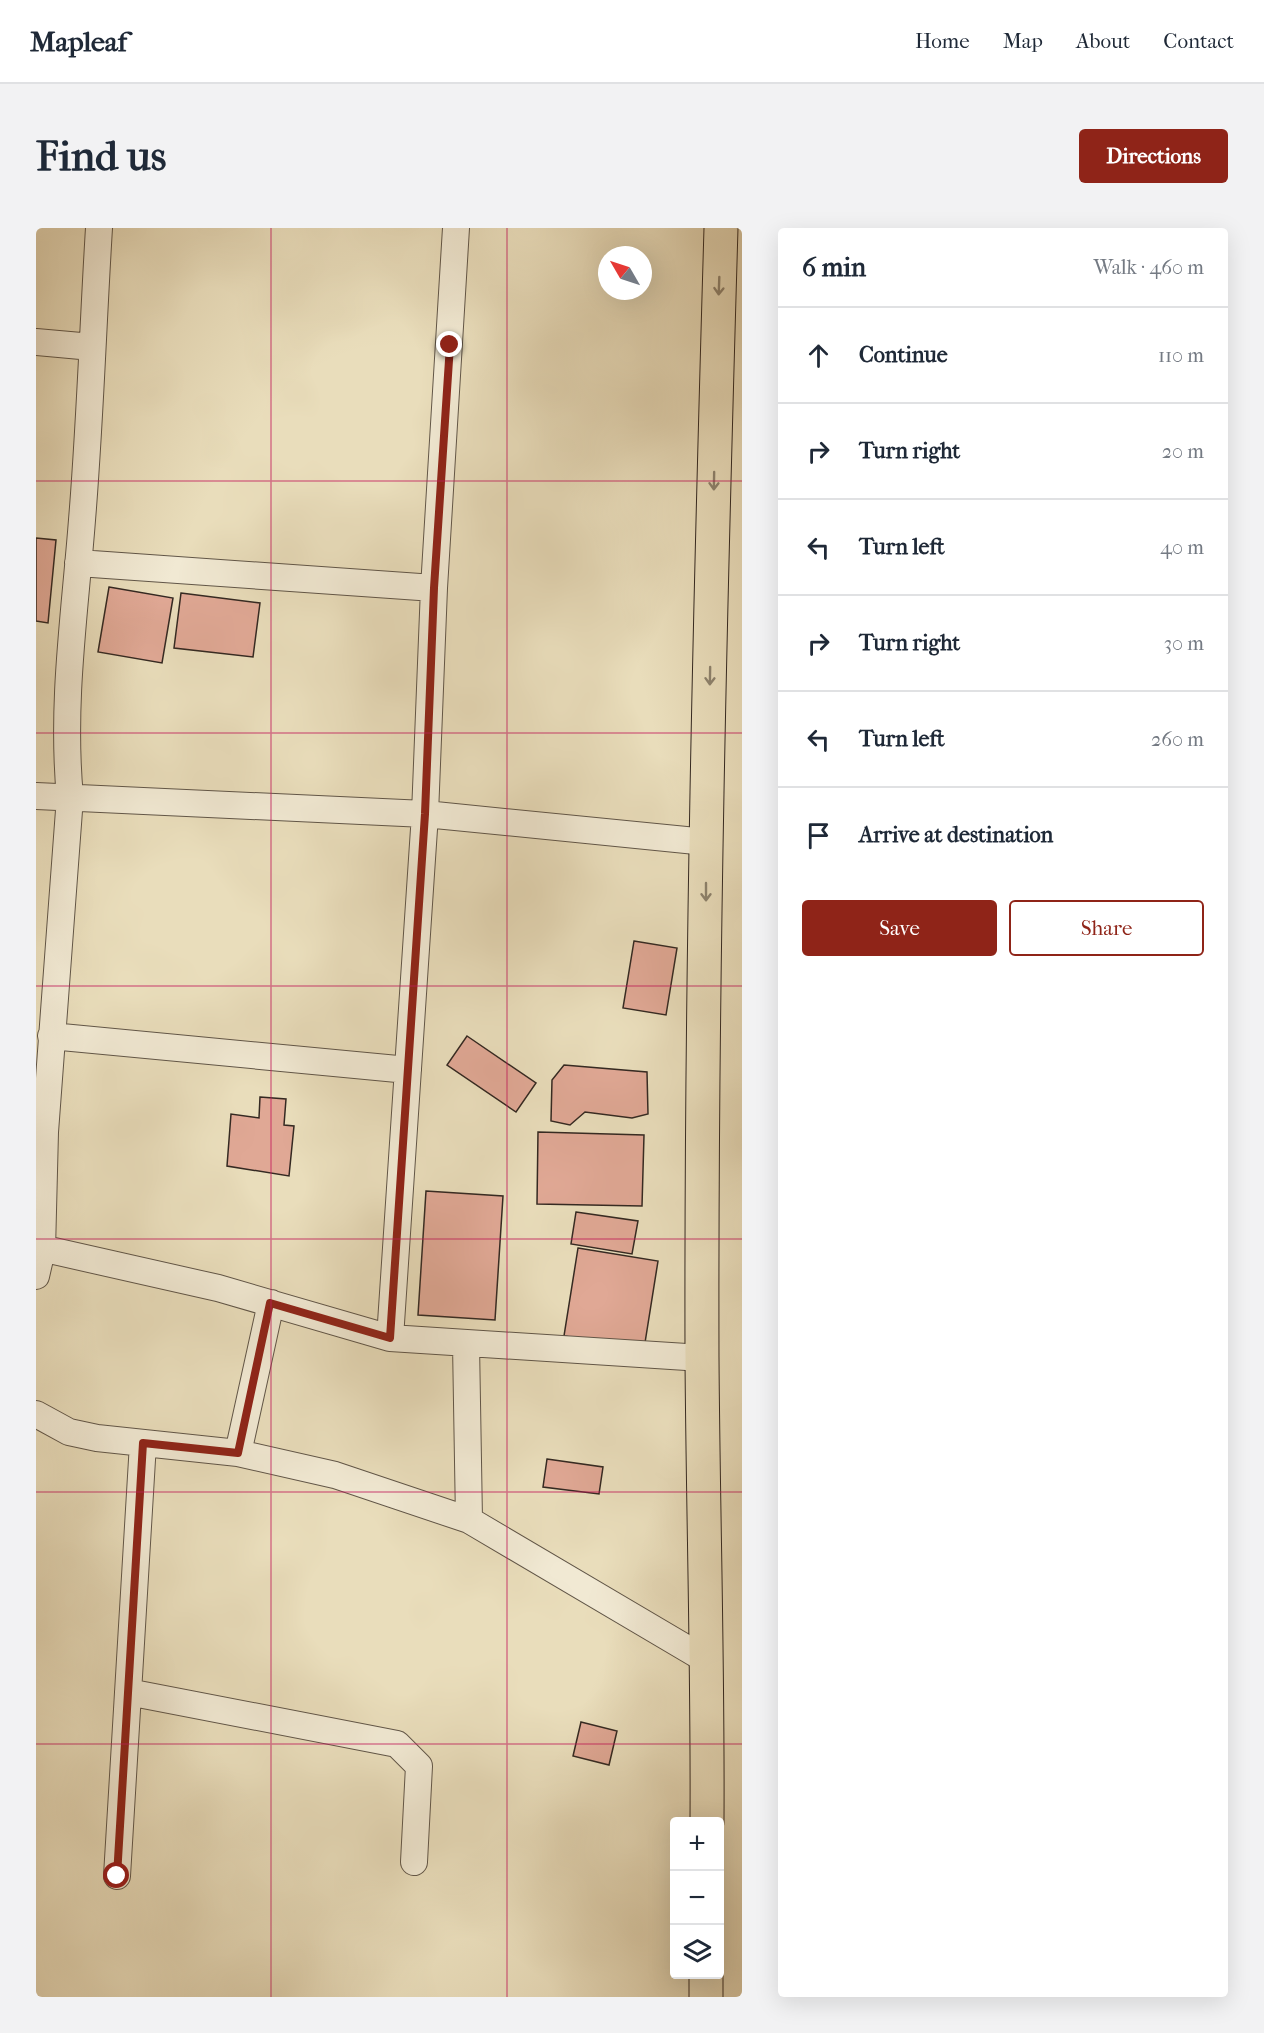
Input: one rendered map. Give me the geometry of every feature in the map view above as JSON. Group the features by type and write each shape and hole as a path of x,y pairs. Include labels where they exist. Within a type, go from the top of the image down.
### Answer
{"highway":[{"path":"707,1817 708,1661 702,1358 706,842 721,228"},
{"path":"706,1979 706,1997"}],"street":[{"path":"36,1276 51,1036 70,797 66,755 67,702 99,228"},
{"path":"390,1338 425,814 434,588 456,228"},
{"path":"36,342 92,347"},
{"path":"78,563 434,588"},
{"path":"36,796 425,814 706,842"},
{"path":"51,1036 408,1070"},
{"path":"39,1248 218,1288 390,1338 702,1358"},
{"path":"238,1453 270,1303"},
{"path":"466,1344 469,1520"},
{"path":"36,1413 69,1432 238,1453 335,1475 469,1520 708,1661"},
{"path":"117,1876 143,1443"},
{"path":"128,1692 397,1744 419,1766 414,1862"}],"building":[{"path":"36,538 56,540 48,623 36,621"},
{"path":"109,587 173,598 162,663 98,652"},
{"path":"181,593 260,603 253,657 174,648"},
{"path":"634,941 677,948 666,1015 623,1008"},
{"path":"467,1036 536,1083 516,1112 447,1065"},
{"path":"564,1065 647,1072 648,1114 632,1118 585,1112 570,1125 551,1121 552,1080"},
{"path":"260,1097 286,1099 284,1125 294,1126 289,1176 227,1166 231,1114 259,1118"},
{"path":"538,1132 644,1135 642,1206 537,1204"},
{"path":"426,1191 503,1196 495,1320 418,1315"},
{"path":"576,1212 638,1221 632,1254 571,1244"},
{"path":"578,1248 658,1261 644,1349 564,1336"},
{"path":"547,1459 603,1467 599,1494 543,1487"},
{"path":"581,1722 617,1731 609,1765 573,1756"}],"route":[{"path":"117,1876 143,1443 238,1453 270,1303 390,1338 425,814 434,588 450,345"}]}
